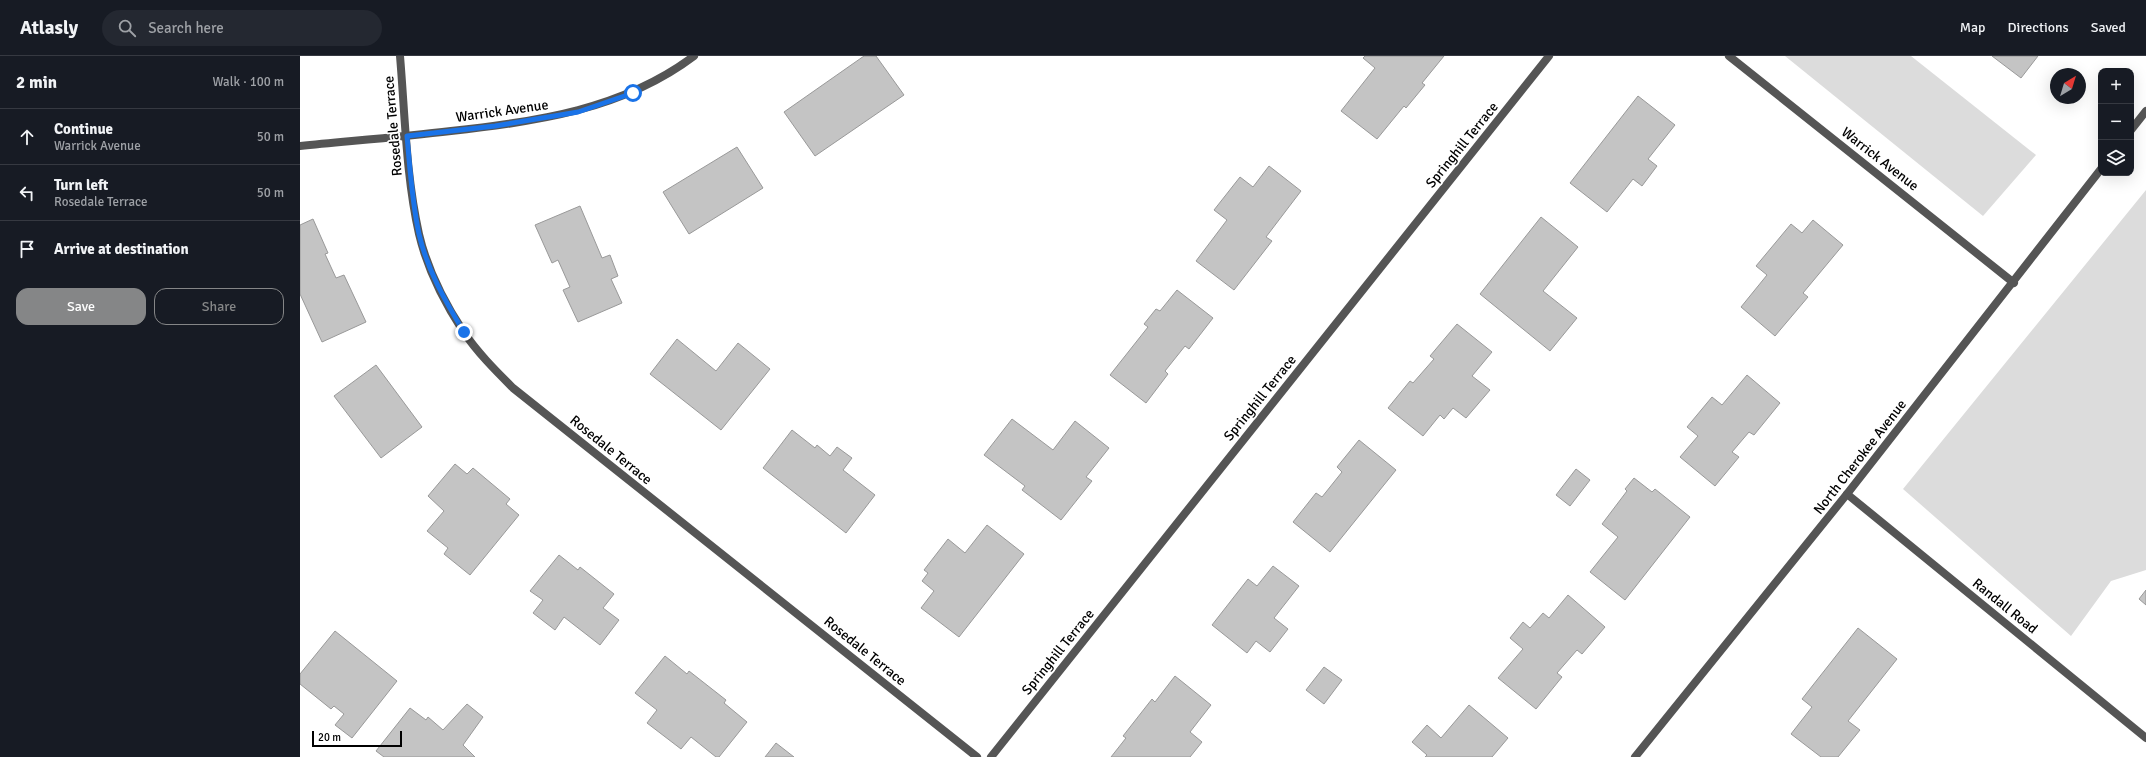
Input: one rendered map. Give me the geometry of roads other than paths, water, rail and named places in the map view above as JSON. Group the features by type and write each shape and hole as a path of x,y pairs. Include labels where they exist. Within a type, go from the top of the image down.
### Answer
{"street":[{"name":"Rosedale Terrace","path":"400,56 413,202 420,236 430,268 444,300 464,332 487,361 513,388 977,757"},
{"name":"Warrick Avenue","path":"300,146 495,126 578,112 633,93 677,69 694,56"},
{"name":"Springhill Terrace","path":"991,757 1549,56"},
{"name":"Warrick Avenue","path":"1729,56 2014,283"},
{"path":"2134,126 2146,110"},
{"name":"North Cherokee Avenue","path":"1635,757 1847,494 2014,283 2098,173"},
{"name":"Randall Road","path":"1847,494 2146,738"}]}
